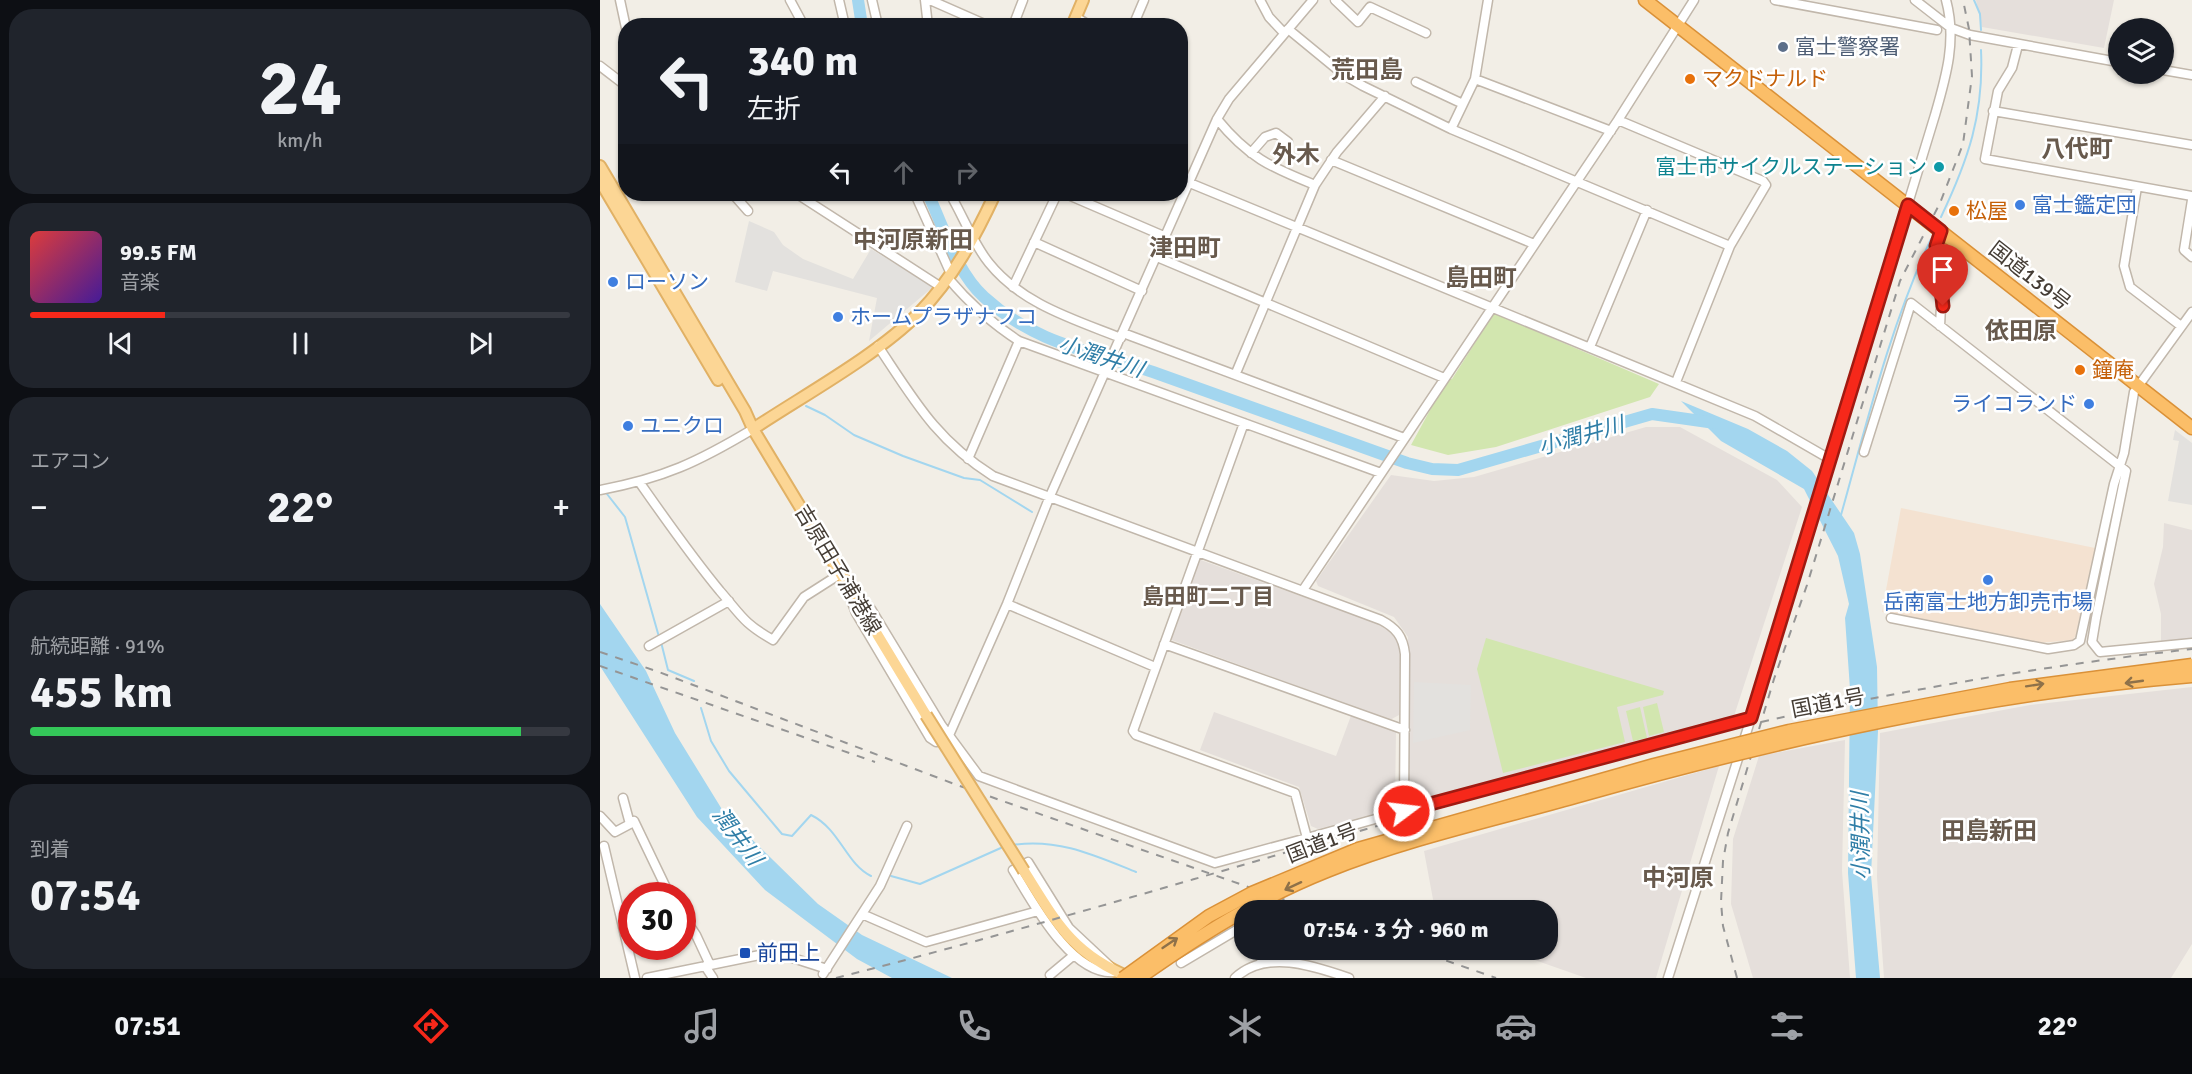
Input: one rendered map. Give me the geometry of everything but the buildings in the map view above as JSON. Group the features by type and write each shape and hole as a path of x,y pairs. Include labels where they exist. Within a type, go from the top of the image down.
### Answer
{"highway":[{"name":"国道139号","path":"1645,0 2192,428"},
{"name":"国道1号","path":"1119,975 1209,916 1252,892 1303,869 1370,845 1619,774 1789,731 2010,689 2192,664"},
{"name":"国道1号","path":"1139,978 1201,934 1243,910 1327,871 1409,844 1652,775 1786,742 2010,699 2192,676"}],"main road":[{"path":"1075,18 1083,0"},
{"path":"600,166 618,196"},
{"path":"600,181 707,362 740,414 753,429"},
{"path":"621,201 745,411 753,429"},
{"path":"753,429 878,346 918,314 949,278 974,240 992,201"},
{"name":"吉原田子浦港線","path":"753,429 926,715 1024,871 1071,940 1088,956 1119,975 1131,978"}],"street":[{"path":"620,0 624,18"},
{"path":"790,0 800,18"},
{"path":"839,0 843,18"},
{"path":"872,0 876,18"},
{"path":"925,0 927,18"},
{"path":"930,0 970,18"},
{"path":"1016,18 1023,0"},
{"path":"1136,18 1144,0"},
{"path":"1260,0 1269,17 1344,75 1451,129 1730,246"},
{"path":"1188,188 1217,119 1229,99 1313,0"},
{"path":"1335,0 1358,22 1370,7 1426,33"},
{"path":"1451,129 1475,79 1488,0"},
{"path":"1303,590 1611,131 1695,0"},
{"path":"1775,0 1938,30"},
{"path":"1915,0 1951,28 1970,35 2108,60"},
{"path":"1668,976 1751,718 1828,458 1947,74 1951,28 1946,0"},
{"path":"2018,45 2012,68 1998,91 1985,159 2192,198 2184,250 2192,257"},
{"path":"600,66 618,80"},
{"path":"2174,72 2192,75"},
{"path":"1475,79 1611,131"},
{"path":"1416,82 1463,104"},
{"path":"1236,373 1263,303 1315,185 1331,160 1385,96"},
{"path":"1994,111 2192,145"},
{"path":"1217,119 1235,142 1270,167 1315,185"},
{"path":"1618,120 1763,181 1766,185 1730,246 1676,382"},
{"path":"1251,153 1271,134 1276,133 1288,142"},
{"path":"1331,160 1534,244"},
{"path":"1190,183 1755,416 1828,458"},
{"path":"2137,187 2124,266 2130,286 2181,326"},
{"path":"739,201 748,211"},
{"path":"810,201 949,278"},
{"path":"918,201 949,278 968,302 1019,341 1383,471"},
{"path":"954,201 987,261 1013,287 1055,311 1236,373 1403,440"},
{"path":"1013,287 1054,201"},
{"path":"1082,201 1166,237"},
{"path":"640,483 687,553 729,601 738,615 753,629 773,640 804,597 842,578 856,613 930,738 936,741 950,733 1007,604 1050,496 1182,201"},
{"path":"1590,347 1647,210"},
{"path":"1940,326 1942,286 1936,242 1941,231"},
{"path":"1034,242 1142,291"},
{"path":"1157,257 1444,378"},
{"path":"1864,452 1911,303 2126,471 2092,642 2100,652 2192,643"},
{"path":"1891,618 2048,649 2074,645 2082,635 2132,400 2138,384 2192,312"},
{"path":"968,459 1019,341"},
{"path":"878,346 930,423 968,459 993,476 1303,590 1393,626 1400,634 1405,654 1404,811"},
{"path":"1244,423 1133,726 1136,735 1295,793 1307,838"},
{"path":"600,490 640,483 699,461 753,429"},
{"path":"852,594 865,601 871,609 942,726 950,733 979,776 1215,863 1751,718"},
{"path":"649,646 729,601"},
{"path":"1007,604 1155,667"},
{"path":"1164,644 1405,730"},
{"path":"622,798 630,824"},
{"path":"600,816 615,832 634,820 663,882"},
{"path":"647,978 774,952 825,971 883,880 907,826"},
{"path":"604,846 635,978"},
{"path":"1028,862 1069,928 1119,975 1098,972 1074,956 1038,911 1013,870 1028,862"},
{"path":"862,914 926,942 1038,911"},
{"path":"1182,963 1234,932"},
{"path":"696,935 713,978"},
{"path":"1050,975 1074,956"},
{"path":"1235,978 1242,971 1262,963 1315,966 1349,978"}],"shaded area":[{"path":"1976,0 2114,0 2110,18 2108,18 2104,48 1982,27"},
{"path":"749,221 774,232 783,245 803,259 853,279 871,249 933,287 869,341 877,298 773,271 767,291 735,282"},
{"path":"1646,427 1680,427 1777,480 1802,507 1734,716 1498,782 1408,803 1408,637 1394,617 1318,586 1316,581 1391,475 1434,481 1474,477"},
{"path":"2175,430 2192,443 2192,505 2168,501 2179,441 2173,440"},
{"name":"岳南富士地方卸売市場","path":"1901,508 2095,548 2073,640 2039,643 1882,612"},
{"path":"2164,523 2192,530 2192,639 2161,642 2161,614 2154,584 2163,547"},
{"path":"1198,559 1389,628 1396,634 1400,649 1399,715 1390,720 1169,639"},
{"path":"1414,682 1471,685 1470,730 1413,743"},
{"path":"2192,687 2192,944 2171,978 1884,978 1877,877 1880,733 2030,705"},
{"path":"1214,712 1336,756 1352,713 1396,731 1395,802 1391,809 1318,829 1311,826 1299,787 1200,750"},
{"path":"1845,740 1842,871 1850,978 1753,978 1731,904 1733,839 1759,756"},
{"path":"1719,766 1656,978 1586,978 1535,960 1558,960 1558,900 1433,900 1424,851"}],"green space":[{"path":"1494,313 1659,384 1650,397 1496,447 1448,455 1411,445 1447,379 1452,379"},
{"path":"1486,638 1664,691 1663,695 1617,707 1625,742 1503,773 1477,669"},
{"path":"1657,703 1664,732 1649,736 1643,707"},
{"path":"1640,707 1647,738 1633,741 1626,711"}],"water":[{"path":"1681,401 1748,429 1787,451 1812,471 1854,533 1860,554 1877,667 1878,731 1871,875 1880,978 1856,978 1848,873 1850,689 1845,618 1849,604 1838,556 1804,489 1721,441"},
{"name":"潤井川","path":"600,604 646,671 675,733 723,811 818,904 862,935 952,978 892,978 857,959 765,890 697,817 600,666"}],"waterway":[{"name":"小潤井川","path":"858,0 861,18"},
{"path":"1974,0 1980,14 1981,30"},
{"path":"1941,217 1959,176 1977,116 1981,50"},
{"name":"小潤井川","path":"931,201 958,262 974,287 1003,313 1023,326 1064,344 1153,372 1407,463 1432,469 1458,470 1652,414 1715,423"},
{"path":"1841,515 1891,340 1931,239"},
{"path":"806,406 825,415 854,435 903,456 964,478 980,480 1032,512"},
{"path":"607,494 625,517 659,637"},
{"path":"661,642 668,670 694,681"},
{"path":"701,708 711,741 729,771 782,834 792,836 811,815 829,829 862,871 871,876"},
{"path":"1012,845 1029,843 1060,846 1090,854 1136,872"},
{"path":"891,876 920,884 1003,847"}],"railway":[{"path":"1737,978 1723,926 1721,902 1723,861 1728,833 1774,679 1807,585 1900,281 1940,203 1963,144 1972,76 1969,29 1963,0"},
{"path":"836,978 1039,923 1572,770 1720,731 1875,698 1980,679 2086,662 2192,649"},
{"path":"600,652 659,672 957,785 1285,900"},
{"path":"600,666 875,762"},
{"path":"1445,960 1496,978"}],"place":[{"name":"富士警察署","path":"1783,47"},
{"name":"マクドナルド","path":"1690,79"},
{"name":"富士市サイクルステーション","path":"1939,167"},
{"name":"富士鑑定団","path":"2020,205"},
{"name":"松屋","path":"1954,211"},
{"name":"ローソン","path":"613,282"},
{"name":"ホームプラザナフコ","path":"838,317"},
{"name":"鐘庵","path":"2080,370"},
{"name":"ライコランド","path":"2089,404"},
{"name":"ユニクロ","path":"628,426"},
{"name":"岳南富士地方卸売市場","path":"1988,580"},
{"name":"前田上","path":"745,953"}],"district":[{"name":"荒田島","path":"1367,70"},
{"name":"八代町","path":"2077,149"},
{"name":"外木","path":"1296,155"},
{"name":"中河原新田","path":"913,240"},
{"name":"津田町","path":"1185,248"},
{"name":"島田町","path":"1481,278"},
{"name":"依田原","path":"2021,331"},
{"name":"島田町二丁目","path":"1208,596"},
{"name":"田島新田","path":"1989,831"},
{"name":"中河原","path":"1678,878"}],"route":[{"path":"1404,811 1751,718 1825,470 1908,205 1941,231 1936,239 1936,246 1943,306"}]}
